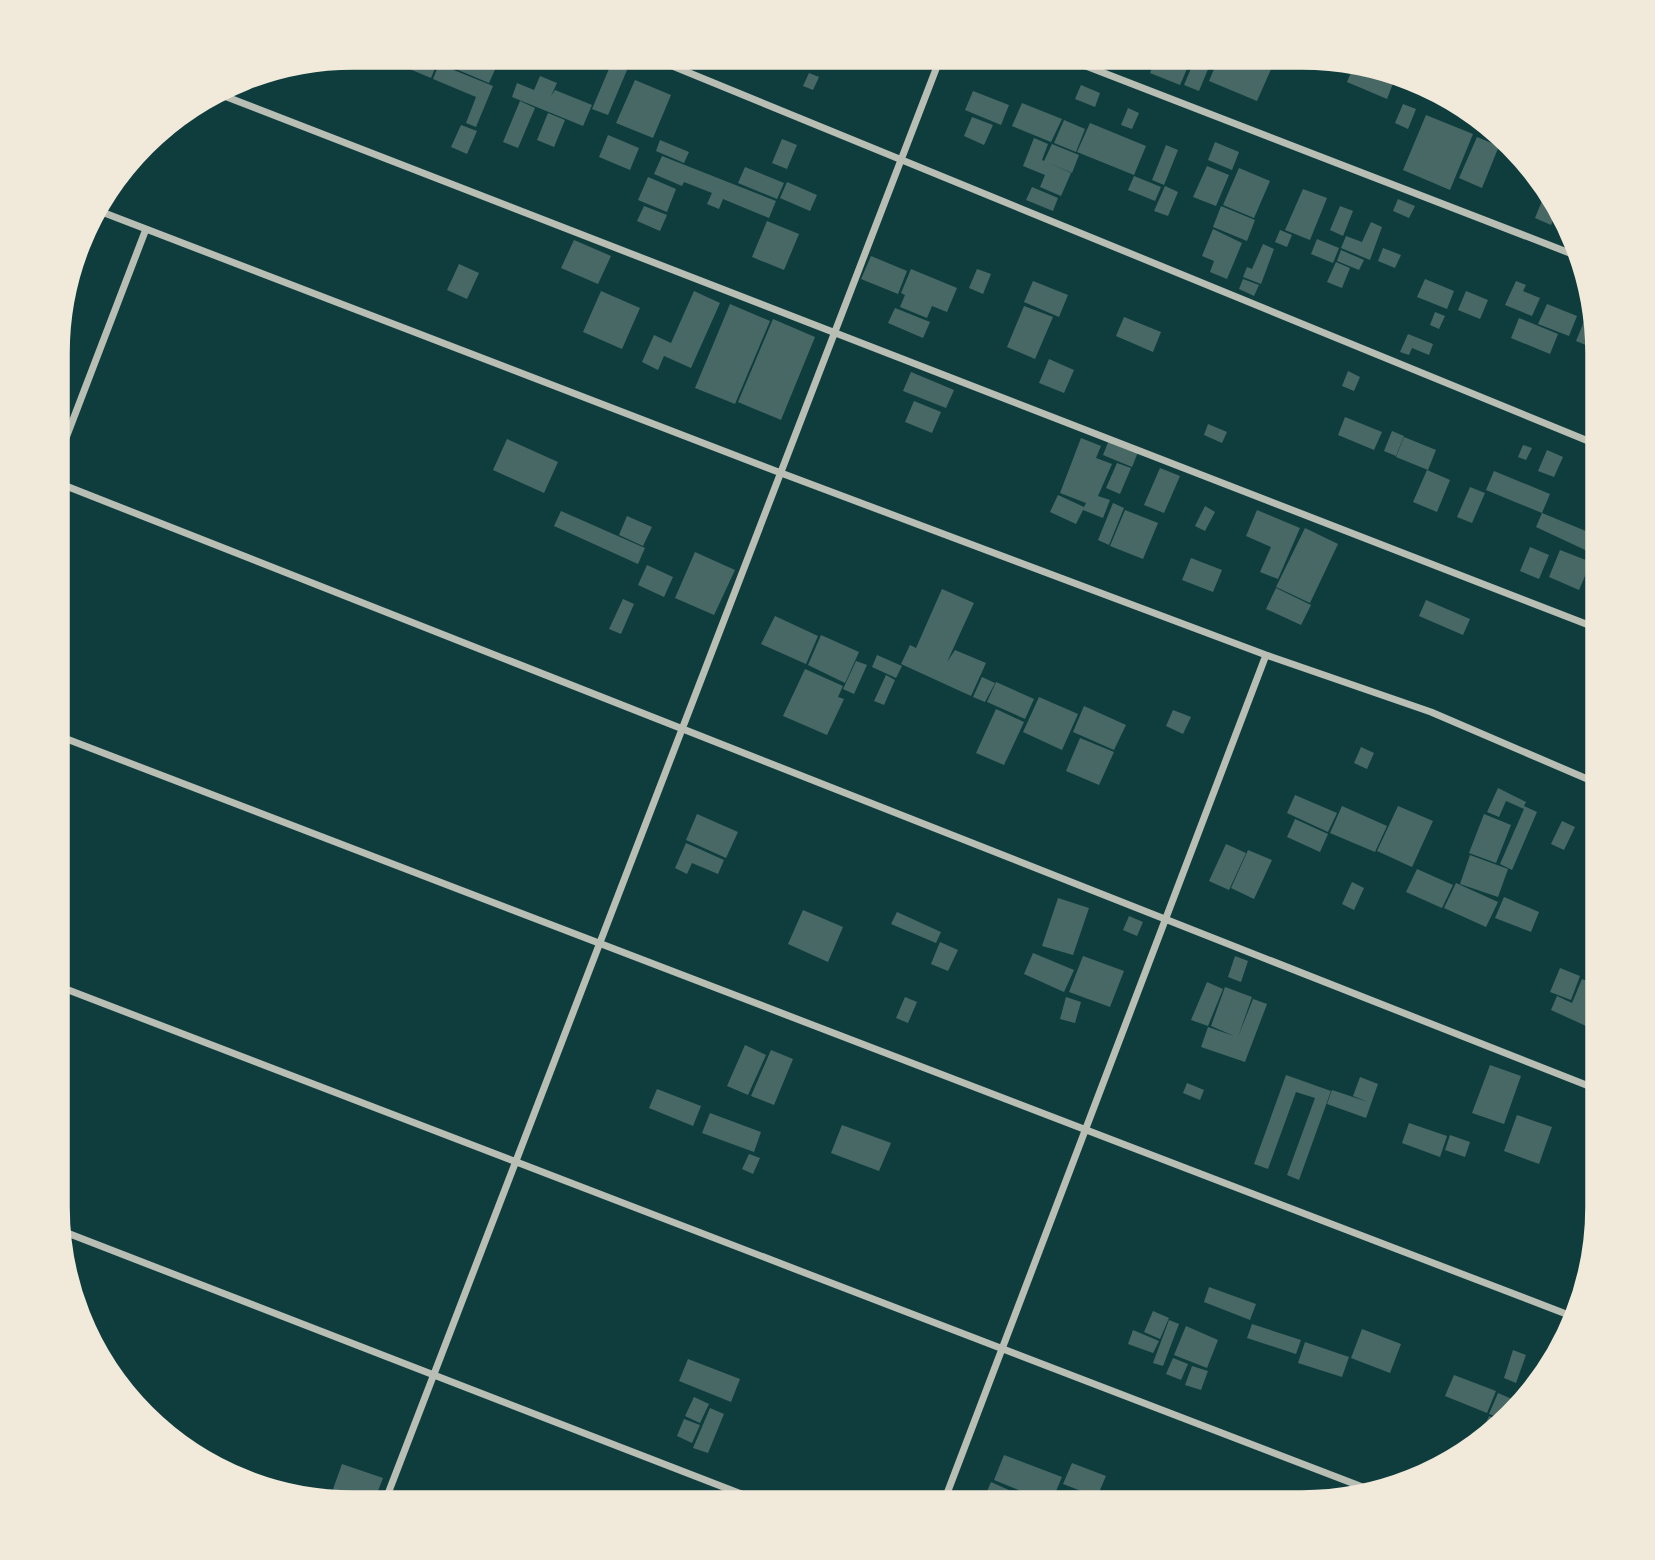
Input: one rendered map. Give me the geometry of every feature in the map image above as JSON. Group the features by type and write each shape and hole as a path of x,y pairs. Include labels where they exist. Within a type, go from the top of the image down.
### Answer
{"street":[{"path":"678,68 1587,440"},
{"path":"389,1492 936,68"},
{"path":"1089,68 1569,253"},
{"path":"228,98 1587,624"},
{"path":"105,213 781,473 1266,655 1431,712 1587,779"},
{"path":"68,433 146,229"},
{"path":"68,487 1587,1085"},
{"path":"948,1492 1266,655"},
{"path":"68,739 1566,1314"},
{"path":"68,990 1359,1486"},
{"path":"70,1234 736,1492"}],"building":[{"path":"407,68 435,68 431,78"},
{"path":"437,68 449,68 493,86 476,127 466,123 476,97 433,79"},
{"path":"459,68 496,68 489,83 458,70"},
{"path":"609,68 627,70 608,115 592,109"},
{"path":"1152,68 1187,68 1180,85 1150,73"},
{"path":"1191,68 1208,68 1199,91 1184,85"},
{"path":"1214,68 1272,68 1257,101 1209,81"},
{"path":"809,73 819,77 813,90 803,86"},
{"path":"1351,73 1393,83 1387,99 1347,82"},
{"path":"540,76 557,83 551,96 555,90 592,105 583,126 512,97 517,83 534,90"},
{"path":"635,80 671,95 653,138 616,123"},
{"path":"1081,85 1100,93 1095,107 1075,99"},
{"path":"973,91 1009,105 1001,125 965,110"},
{"path":"520,101 535,108 518,148 503,142"},
{"path":"1022,103 1062,119 1051,142 1012,126"},
{"path":"1403,104 1416,109 1408,129 1395,123"},
{"path":"1128,108 1139,113 1132,129 1121,125"},
{"path":"548,113 565,120 554,147 537,140"},
{"path":"1426,115 1473,134 1450,190 1403,170"},
{"path":"972,117 993,125 984,145 964,136"},
{"path":"1064,120 1085,129 1076,152 1054,143"},
{"path":"1090,123 1146,146 1134,175 1077,152"},
{"path":"461,125 477,131 467,154 451,147"},
{"path":"608,135 639,148 630,170 599,157"},
{"path":"1477,137 1498,147 1482,188 1459,178"},
{"path":"1034,138 1048,144 1042,160 1044,161 1052,144 1079,155 1072,173 1049,163 1071,173 1061,196 1040,187 1045,175 1023,166"},
{"path":"782,139 797,145 787,169 772,163"},
{"path":"660,140 689,152 684,163 656,151"},
{"path":"1215,142 1239,152 1232,170 1208,160"},
{"path":"1166,145 1178,150 1164,185 1152,180"},
{"path":"662,156 776,201 769,218 723,199 719,209 707,204 712,193 684,182 682,186 654,174"},
{"path":"1207,166 1229,175 1216,206 1193,197"},
{"path":"745,167 784,183 777,199 738,183"},
{"path":"1239,168 1270,181 1254,218 1223,205"},
{"path":"1134,176 1161,187 1155,201 1128,190"},
{"path":"648,177 676,189 667,212 638,200"},
{"path":"787,182 817,195 810,211 780,198"},
{"path":"1165,186 1178,192 1168,216 1154,211"},
{"path":"1032,187 1058,198 1053,211 1026,200"},
{"path":"1303,189 1327,198 1310,240 1285,230"},
{"path":"1398,199 1415,206 1409,218 1393,211"},
{"path":"1542,200 1553,220 1551,225 1535,218"},
{"path":"644,206 667,215 660,231 637,221"},
{"path":"1221,206 1255,220 1247,241 1213,227"},
{"path":"1340,206 1353,211 1343,236 1330,230"},
{"path":"767,221 799,234 784,270 752,257"},
{"path":"1371,222 1382,227 1370,260 1341,248 1346,236 1362,242"},
{"path":"1213,229 1242,243 1227,279 1210,272 1214,261 1202,256"},
{"path":"1280,230 1292,235 1287,247 1275,242"},
{"path":"1317,239 1339,248 1333,263 1311,254"},
{"path":"574,240 611,256 598,284 561,268"},
{"path":"1263,244 1274,249 1261,284 1243,277 1247,267 1252,269"},
{"path":"1383,248 1401,255 1395,268 1378,261"},
{"path":"1341,250 1364,260 1359,270 1337,261"},
{"path":"871,256 907,271 898,294 861,279"},
{"path":"1336,262 1350,268 1342,288 1327,282"},
{"path":"459,264 479,273 467,299 447,290"},
{"path":"911,269 957,288 947,312 932,306 927,318 900,307 905,295 901,293"},
{"path":"977,269 991,274 983,294 969,288"},
{"path":"1243,279 1259,285 1254,296 1239,289"},
{"path":"1425,279 1454,291 1447,309 1417,297"},
{"path":"1033,281 1068,295 1059,317 1024,302"},
{"path":"1516,281 1526,285 1523,291 1540,298 1532,316 1505,305"},
{"path":"601,291 640,308 622,349 583,332"},
{"path":"694,291 720,303 691,368 664,356 658,370 642,362 654,335 671,343"},
{"path":"1466,291 1488,300 1480,319 1458,310"},
{"path":"730,304 770,321 735,404 695,388"},
{"path":"1547,304 1577,316 1569,336 1538,324"},
{"path":"1024,306 1053,317 1035,359 1007,347"},
{"path":"895,308 930,322 923,338 888,323"},
{"path":"1435,312 1445,316 1439,329 1430,325"},
{"path":"1124,317 1161,332 1153,352 1116,336"},
{"path":"1519,318 1558,334 1550,354 1511,338"},
{"path":"773,319 815,337 781,420 738,402"},
{"path":"1584,320 1587,345 1576,341"},
{"path":"1408,334 1433,344 1429,355 1412,348 1409,355 1400,352"},
{"path":"1049,359 1074,370 1064,393 1039,383"},
{"path":"1348,371 1360,377 1354,391 1342,386"},
{"path":"911,372 954,390 946,408 903,391"},
{"path":"914,401 941,412 932,433 905,422"},
{"path":"1345,417 1382,432 1374,450 1338,435"},
{"path":"1208,424 1227,432 1222,443 1204,435"},
{"path":"1392,431 1404,436 1396,456 1384,451"},
{"path":"1404,437 1436,450 1428,470 1396,457"},
{"path":"1081,438 1101,446 1096,458 1112,464 1098,496 1110,500 1103,518 1083,510 1076,524 1050,512 1058,495 1084,507 1086,503 1060,493"},
{"path":"507,439 558,462 544,493 493,470"},
{"path":"1109,440 1138,452 1132,467 1103,455"},
{"path":"1523,445 1532,448 1526,460 1518,457"},
{"path":"1547,450 1563,457 1554,477 1538,471"},
{"path":"1117,463 1131,468 1120,494 1106,488"},
{"path":"1160,468 1180,476 1164,513 1144,505"},
{"path":"1427,470 1450,480 1437,512 1413,502"},
{"path":"1494,471 1550,494 1542,513 1486,490"},
{"path":"1470,487 1485,493 1472,523 1457,517"},
{"path":"1113,503 1124,508 1109,545 1098,540"},
{"path":"1205,506 1215,512 1205,531 1195,526"},
{"path":"1125,510 1158,523 1143,559 1110,546"},
{"path":"1257,510 1300,528 1278,579 1260,572 1271,547 1246,536"},
{"path":"561,511 645,548 638,564 554,526"},
{"path":"1542,513 1587,531 1587,551 1536,527"},
{"path":"627,516 652,527 643,546 619,535"},
{"path":"1305,528 1338,544 1310,603 1276,587"},
{"path":"1530,547 1549,555 1539,579 1520,571"},
{"path":"1560,550 1587,560 1587,571 1579,590 1549,577"},
{"path":"695,552 735,570 714,615 675,598"},
{"path":"1191,558 1222,570 1213,592 1182,580"},
{"path":"647,565 673,577 664,597 638,585"},
{"path":"1276,588 1311,605 1301,625 1266,609"},
{"path":"942,589 974,603 947,662 955,650 986,663 971,696 901,664 910,645 916,648"},
{"path":"623,599 634,604 621,634 609,629"},
{"path":"1426,600 1470,619 1463,635 1419,616"},
{"path":"775,616 818,636 806,664 761,644"},
{"path":"821,635 859,652 845,683 808,665"},
{"path":"877,655 902,666 896,678 872,667"},
{"path":"856,661 867,665 854,694 843,689"},
{"path":"805,669 843,686 838,697 844,699 827,735 783,716"},
{"path":"886,675 895,680 884,705 874,701"},
{"path":"982,677 995,683 985,702 973,697"},
{"path":"996,682 1034,699 1025,719 987,702"},
{"path":"1039,697 1078,714 1062,750 1023,732"},
{"path":"1084,706 1126,725 1114,750 1073,732"},
{"path":"996,709 1024,722 1004,765 976,753"},
{"path":"1173,710 1191,717 1183,734 1166,726"},
{"path":"1080,738 1114,752 1099,785 1066,771"},
{"path":"1361,747 1374,753 1367,769 1354,763"},
{"path":"1498,788 1526,802 1524,806 1537,812 1512,870 1500,864 1524,809 1506,801 1499,817 1487,812"},
{"path":"1295,795 1337,813 1328,832 1287,813"},
{"path":"1342,806 1387,826 1375,852 1330,833"},
{"path":"1398,806 1433,821 1412,867 1377,851"},
{"path":"697,814 738,832 726,858 686,840"},
{"path":"1484,814 1511,825 1496,863 1469,853"},
{"path":"1295,819 1328,834 1320,852 1287,837"},
{"path":"1562,821 1575,827 1564,850 1551,844"},
{"path":"686,843 724,860 718,874 692,863 687,874 675,868"},
{"path":"1226,844 1246,853 1229,890 1209,881"},
{"path":"1248,850 1272,860 1254,899 1231,888"},
{"path":"1470,855 1508,869 1498,897 1460,884"},
{"path":"1417,869 1453,885 1442,908 1406,892"},
{"path":"1352,882 1364,888 1354,910 1342,904"},
{"path":"1456,883 1498,902 1486,927 1444,908"},
{"path":"1504,897 1539,912 1531,932 1495,918"},
{"path":"1058,898 1089,908 1073,955 1042,946"},
{"path":"803,910 843,927 828,962 788,944"},
{"path":"897,912 941,932 936,943 891,924"},
{"path":"1129,916 1143,922 1137,936 1123,930"},
{"path":"940,942 958,950 948,971 931,964"},
{"path":"1033,953 1074,970 1064,992 1024,974"},
{"path":"1083,956 1124,971 1110,1007 1069,992"},
{"path":"1235,956 1248,961 1241,982 1228,977"},
{"path":"1560,968 1580,976 1571,1000 1550,992"},
{"path":"1582,979 1587,981 1586,1026 1551,1010 1557,996 1572,1003"},
{"path":"1207,982 1223,989 1208,1026 1191,1020"},
{"path":"1225,987 1252,997 1238,1037 1253,999 1267,1004 1245,1062 1201,1047 1208,1027 1234,1036 1211,1026"},
{"path":"905,997 917,1002 908,1023 896,1018"},
{"path":"1066,997 1081,1002 1075,1023 1060,1019"},
{"path":"745,1045 766,1055 748,1095 727,1086"},
{"path":"771,1050 793,1059 774,1105 751,1096"},
{"path":"1490,1065 1521,1076 1504,1124 1472,1113"},
{"path":"1286,1075 1331,1091 1299,1180 1287,1175 1315,1098 1296,1092 1268,1169 1254,1164"},
{"path":"1360,1077 1378,1084 1366,1118 1327,1104 1332,1090 1368,1102 1353,1096"},
{"path":"1187,1083 1204,1090 1200,1100 1183,1093"},
{"path":"657,1089 701,1106 693,1126 649,1108"},
{"path":"710,1113 761,1132 754,1152 702,1133"},
{"path":"1517,1115 1552,1127 1539,1164 1504,1151"},
{"path":"1409,1123 1447,1136 1440,1157 1402,1143"},
{"path":"842,1125 891,1143 879,1171 831,1153"},
{"path":"1450,1135 1470,1142 1465,1157 1445,1150"},
{"path":"749,1154 760,1158 753,1174 742,1169"},
{"path":"1209,1287 1256,1304 1250,1320 1204,1302"},
{"path":"1153,1311 1169,1318 1160,1339 1144,1332"},
{"path":"1169,1320 1179,1324 1163,1366 1153,1363"},
{"path":"1252,1324 1301,1340 1296,1354 1247,1338"},
{"path":"1186,1326 1218,1340 1207,1368 1174,1355"},
{"path":"1362,1329 1401,1344 1390,1373 1351,1358"},
{"path":"1133,1330 1159,1341 1153,1353 1128,1344"},
{"path":"1305,1342 1349,1357 1342,1377 1298,1363"},
{"path":"1513,1350 1526,1355 1516,1383 1504,1378"},
{"path":"1173,1358 1188,1364 1181,1380 1166,1374"},
{"path":"688,1359 740,1379 731,1402 679,1381"},
{"path":"1192,1366 1208,1371 1201,1390 1185,1385"},
{"path":"1454,1375 1496,1391 1487,1413 1445,1396"},
{"path":"1498,1393 1512,1399 1495,1416 1489,1414"},
{"path":"694,1397 709,1404 700,1423 685,1416"},
{"path":"710,1408 724,1414 708,1453 693,1448"},
{"path":"684,1419 700,1425 692,1443 677,1436"},
{"path":"1004,1455 1062,1477 1056,1492 1024,1492 994,1480"},
{"path":"1072,1463 1106,1476 1099,1492 1084,1492 1063,1484"},
{"path":"342,1464 383,1478 378,1492 333,1489"},
{"path":"991,1482 1011,1491 1011,1492 987,1492"}]}
